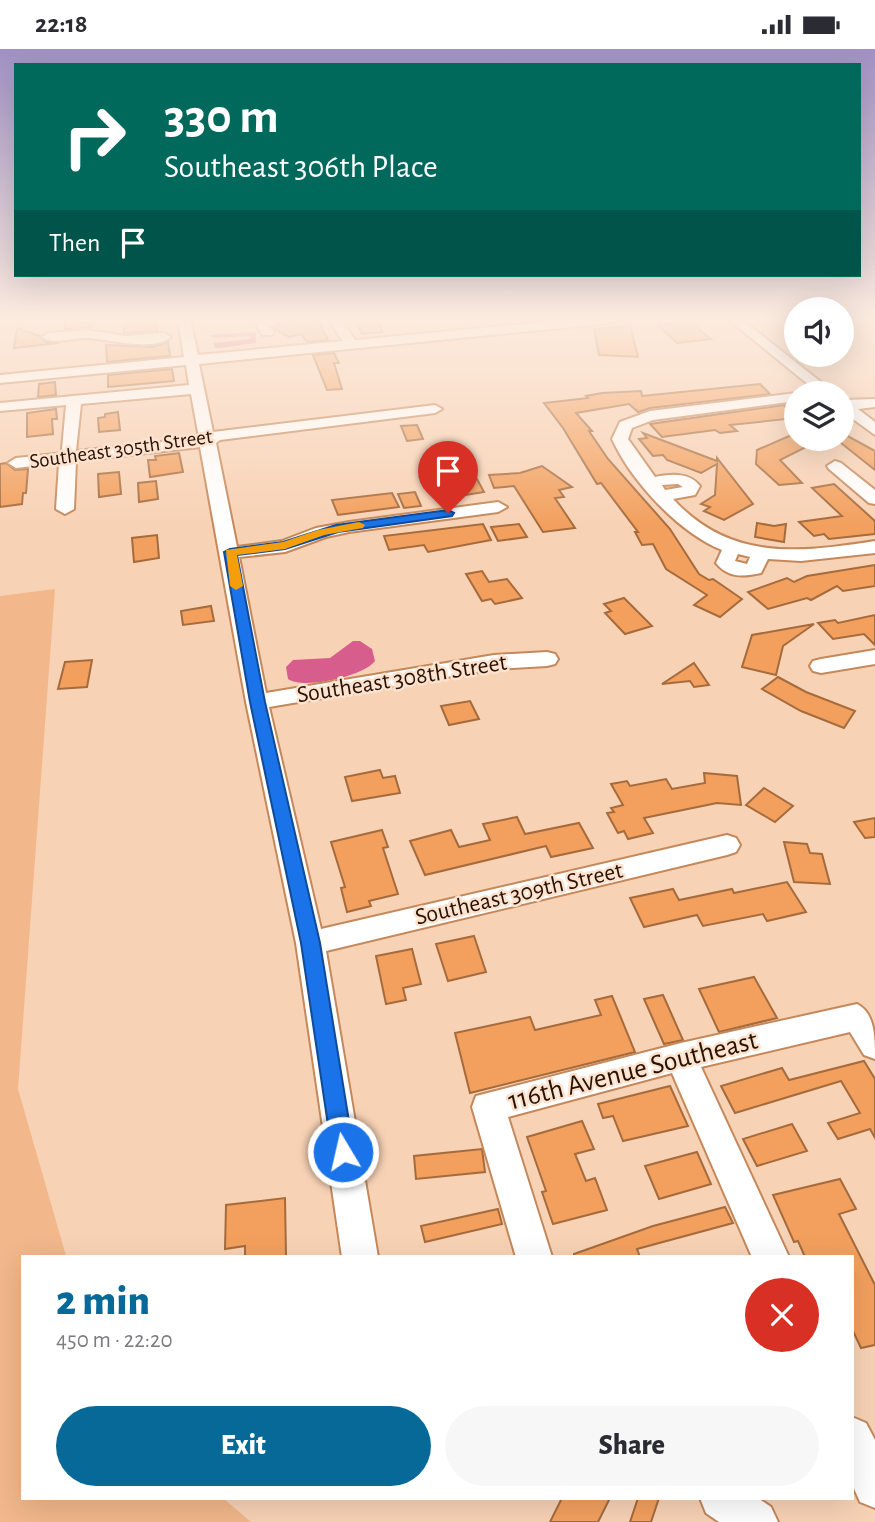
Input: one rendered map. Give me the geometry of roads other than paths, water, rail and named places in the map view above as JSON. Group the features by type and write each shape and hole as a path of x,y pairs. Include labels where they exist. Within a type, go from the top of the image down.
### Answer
{"street":[{"path":"0,407 198,389 257,702 310,943 360,1255"},
{"path":"65,509 74,399"},
{"path":"784,399 650,416 620,423 620,439 625,450 685,521 746,550 827,555 875,547"},
{"path":"854,404 875,403"},
{"name":"Southeast 305th Street","path":"16,463 69,453 206,442 216,436 435,409"},
{"path":"854,414 875,430"},
{"path":"835,466 875,499"},
{"path":"230,552 285,546 336,529 498,507"},
{"path":"746,550 754,569 738,571 725,563 746,550"},
{"path":"821,666 875,657"},
{"name":"Southeast 308th Street","path":"257,702 494,662 547,659"},
{"name":"Southeast 309th Street","path":"310,943 727,845"},
{"name":"116th Avenue Southeast","path":"533,1255 488,1107 681,1056 857,1017 875,1045"},
{"path":"681,1056 770,1255"},
{"path":"854,1441 875,1487"},
{"path":"724,1500 756,1522"}]}
